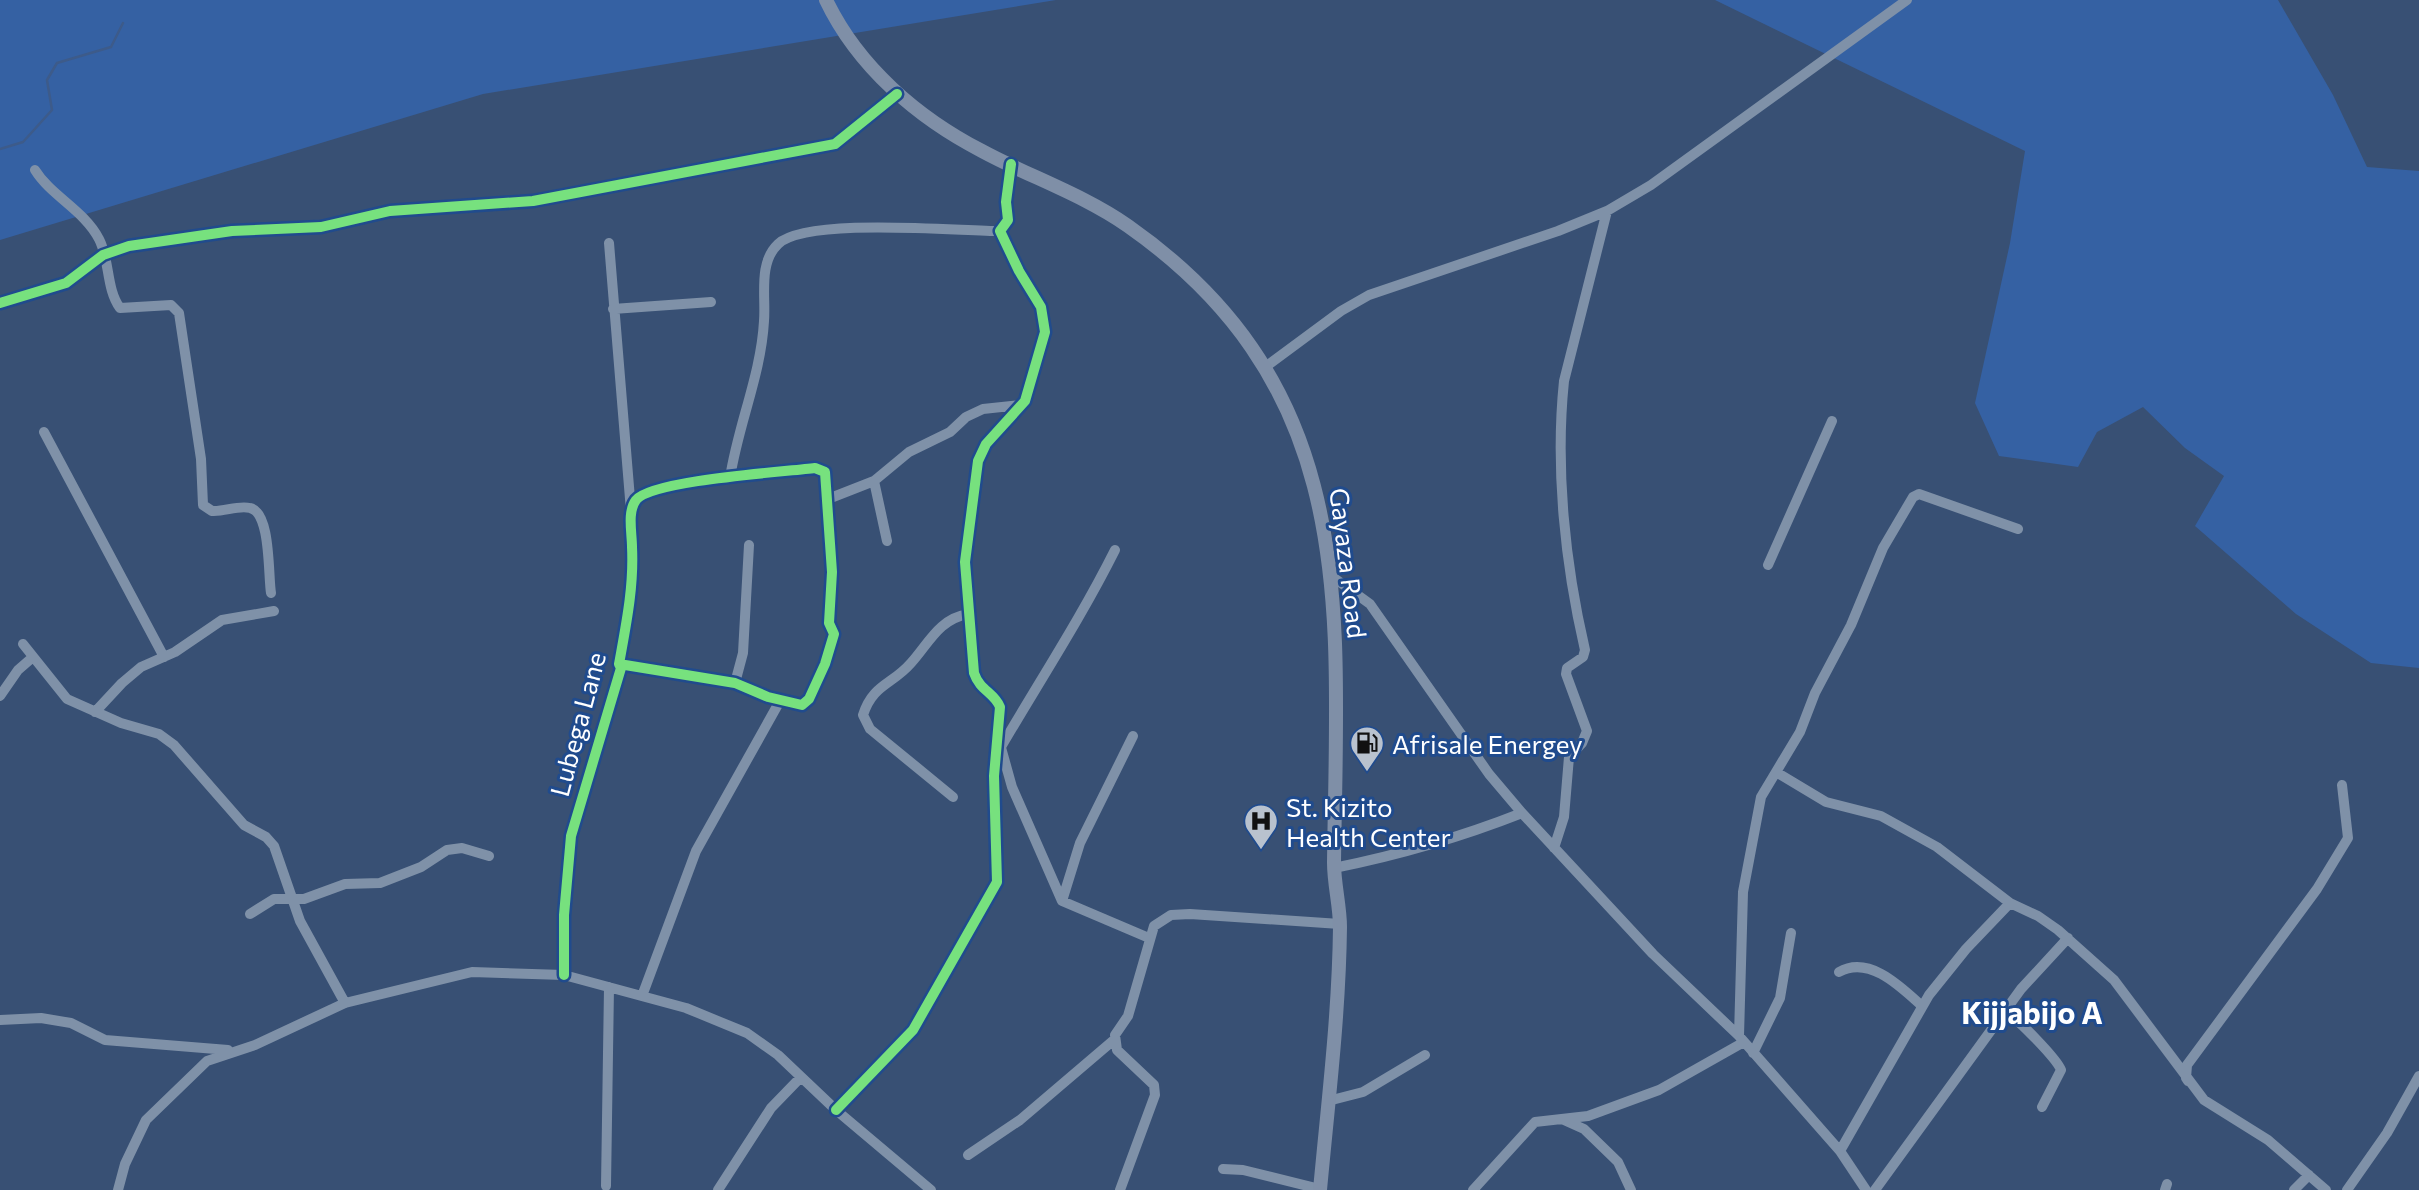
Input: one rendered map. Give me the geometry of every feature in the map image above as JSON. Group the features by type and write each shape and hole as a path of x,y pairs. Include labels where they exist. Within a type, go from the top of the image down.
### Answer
{"main road":[{"name":"Gayaza Road","path":"826,0 864,58 897,94 958,138 1081,198 1163,252 1213,299 1264,368 1289,413 1314,480 1324,522 1338,686 1334,868 1340,924 1320,1189"}],"street":[{"path":"1264,368 1341,311 1369,295 1493,255 1607,211 1651,186 1908,0"},
{"path":"0,303 66,283 103,255 166,239 232,231 321,227 390,211 533,201 835,144 897,94"},
{"path":"1000,230 1008,220 1006,202 1011,164"},
{"path":"35,170 100,241 111,275 113,299 120,308 171,304 179,313 201,459 203,505 212,511 250,508 258,512 265,522 271,593"},
{"path":"1554,848 1564,817 1569,757 1582,743 1587,731 1566,674 1567,668 1583,657 1585,650 1566,530 1562,402 1564,381 1607,211"},
{"path":"730,478 734,452 748,411 764,322 765,271 771,252 779,243 793,234 872,227 1000,230"},
{"path":"836,1110 913,1030 931,1003 959,944 997,882 994,776 999,743 1000,707 997,700 978,683 968,614 965,562 978,461 986,444 1025,401 1045,332 1044,320 1000,230"},
{"name":"Lubega Lane","path":"565,975 564,915 571,836 586,776 617,686 630,604 631,514 609,243"},
{"path":"613,309 711,302"},
{"path":"828,499 874,481 909,452 950,432 966,417 983,409 1021,405"},
{"path":"1768,565 1832,421"},
{"path":"44,432 164,657"},
{"path":"619,664 736,683 802,705 809,699 834,634 830,622 832,572 827,478 820,468 650,490 636,500 631,514"},
{"path":"874,481 887,541"},
{"path":"1741,1039 1743,892 1761,797 1800,732 1815,693 1851,625 1883,548 1913,497 1926,495 2018,529"},
{"path":"736,683 743,653 749,545"},
{"path":"1115,551 1093,595 999,743 1012,787 1062,901 1149,938"},
{"path":"1330,575 1370,604 1489,774 1522,813 1653,954 1741,1039 1840,1151 1866,1190"},
{"path":"95,712 122,682 141,667 164,657 222,620 274,611"},
{"path":"953,797 870,729 863,715 868,697 910,665 935,631 952,617 968,614"},
{"path":"23,644 67,699 95,712 159,734 174,745 244,825 266,837 274,846 300,920 345,1003"},
{"path":"0,696 18,670 33,657"},
{"path":"642,996 696,851 781,699"},
{"path":"1062,901 1080,843 1133,736"},
{"path":"1776,772 1826,802 1881,816 1937,847 2010,904 2038,916 2068,938 2113,979 2204,1100"},
{"path":"2326,1190 2268,1140 2204,1100 2186,1078 2188,1065 2317,889 2348,838 2342,785"},
{"path":"1334,868 1392,857 1460,837 1522,813"},
{"path":"250,914 266,902 293,897 304,900 345,884 380,883 421,867 447,850 462,848 489,856"},
{"path":"1840,1151 1922,1006 1966,949 2010,904"},
{"path":"968,1155 1020,1120 1115,1040 1128,1016 1149,938 1159,921 1171,915 1340,924"},
{"path":"1753,1053 1780,998 1791,933"},
{"path":"1875,1190 2033,975 2068,938"},
{"path":"1839,972 1851,965 1862,965 1903,989 1922,1006"},
{"path":"118,1190 134,1141 146,1120 207,1061 255,1045 345,1003 472,972 565,975 686,1008 747,1033 778,1055 836,1110 931,1190"},
{"path":"606,1186 609,987"},
{"path":"2007,1012 2017,1018 2031,1038 2057,1059 2062,1070 2042,1107"},
{"path":"0,1020 41,1018 71,1023 105,1040 231,1051"},
{"path":"1473,1190 1535,1122 1588,1116 1659,1090 1741,1039"},
{"path":"1115,1040 1117,1050 1154,1085 1155,1095 1120,1190"},
{"path":"1328,1101 1363,1092 1425,1055"},
{"path":"2347,1190 2387,1133 2419,1076"},
{"path":"718,1190 771,1108 801,1077"},
{"path":"1562,1118 1584,1129 1611,1155 1631,1190"},
{"path":"1223,1169 1256,1172 1320,1189"},
{"path":"2294,1190 2309,1175"}],"shaded area":[{"path":"0,0 1056,0 483,94 0,240"},
{"path":"1715,0 2278,0 2333,95 2367,167 2419,171 2419,668 2371,663 2296,614 2195,526 2224,476 2185,448 2143,407 2097,432 2078,467 1999,456 1975,403 2010,243 2025,151"}],"waterway":[{"path":"0,149 23,142 52,110 47,80 57,63 111,47 123,23"}],"cycle path":[{"path":"0,303 66,283 103,255 129,246 232,231 321,227 390,211 533,201 835,144 897,94"},
{"path":"836,1110 913,1030 997,882 994,776 1000,707 974,673 965,562 978,461 986,444 1025,401 1045,332 1041,307 1019,271 1000,231 1008,220 1006,202 1011,164"},
{"path":"564,975 564,915 571,836 621,668 619,664 632,577 633,505 647,493 691,482 815,468 825,472 832,572 829,623 834,634 825,664 809,699 802,705 768,697 735,683 619,664"}],"place":[{"name":"Afrisale Energey","path":"1367,773"},
{"name":"St. Kizito Health Center","path":"1261,851"}],"district":[{"name":"Kijjabijo A","path":"2032,1011"}]}
